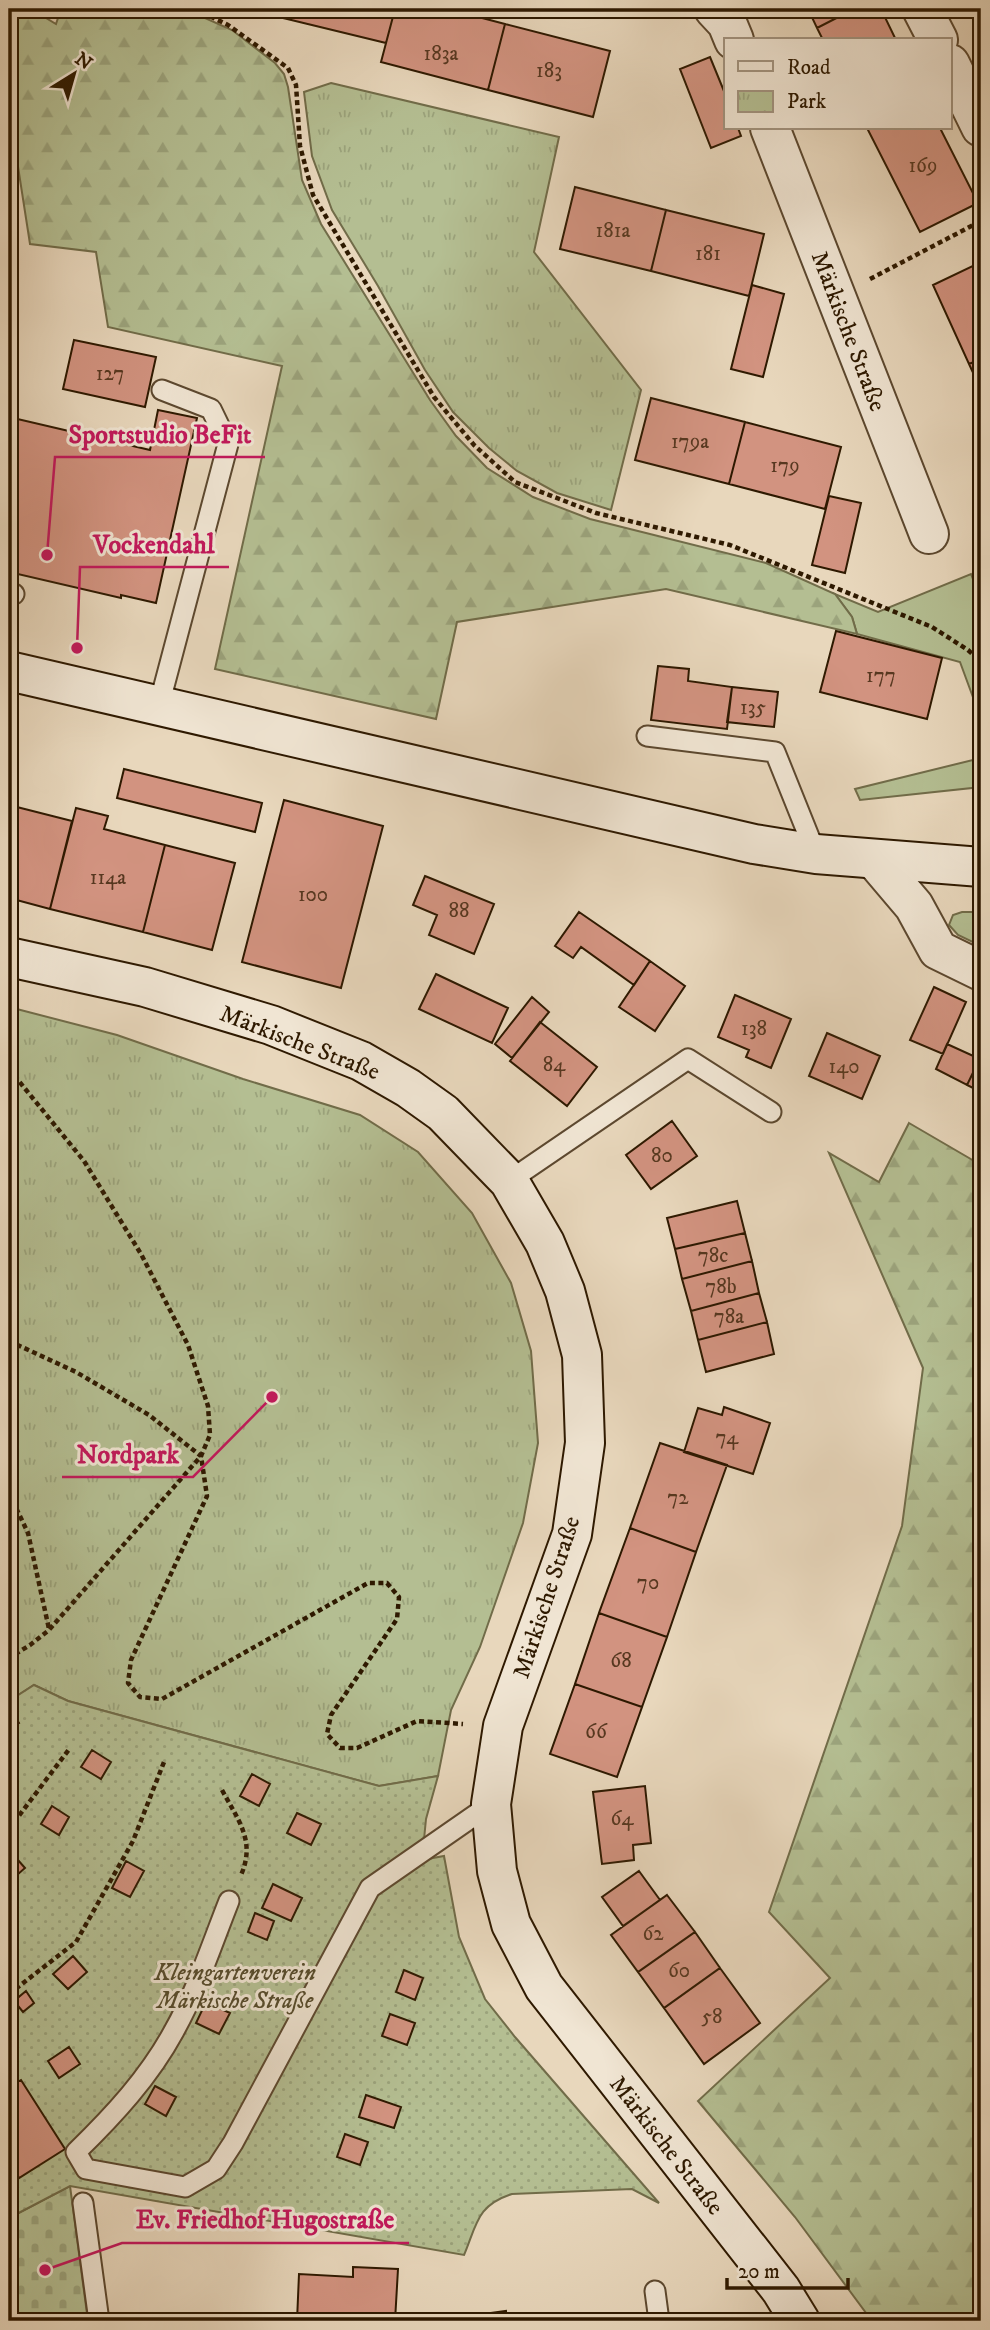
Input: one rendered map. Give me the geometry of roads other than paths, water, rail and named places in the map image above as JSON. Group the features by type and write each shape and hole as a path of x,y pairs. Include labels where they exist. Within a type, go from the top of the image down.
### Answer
{"main road":[{"path":"714,9 727,23 733,38"},
{"path":"922,9 937,38"},
{"path":"951,66 981,127"},
{"name":"Märkische Straße","path":"771,130 929,534"},
{"path":"9,671 740,841 816,854 981,867"},
{"path":"875,860 981,852"},
{"path":"875,860 914,906 938,950 981,971"},
{"name":"Märkische Straße","path":"9,957 145,987 271,1025 361,1061 408,1088 443,1113 509,1181 545,1243 565,1291 582,1355 585,1443 572,1534 503,1726 491,1804 497,1871 511,1924 544,1987 781,2290 800,2321"}],"lane":[{"path":"159,705 228,444 211,409 162,390"},
{"path":"647,736 775,752 816,854"},
{"path":"509,1181 688,1059 772,1112"},
{"path":"229,1901 175,2029 148,2074 111,2119 76,2152 86,2169 184,2187 216,2169 233,2143 370,1888 491,1804"},
{"path":"83,2203 99,2321"},
{"path":"655,2291 659,2321"}],"place":[{"name":"Sportstudio BeFit","path":"47,555"},
{"name":"Vockendahl","path":"77,648"},
{"name":"Nordpark","path":"272,1397"},
{"name":"Ev. Friedhof Hugostraße","path":"45,2270"}],"park label":[{"name":"Kleingartenverein Märkische Straße","path":"235,1986"}]}
